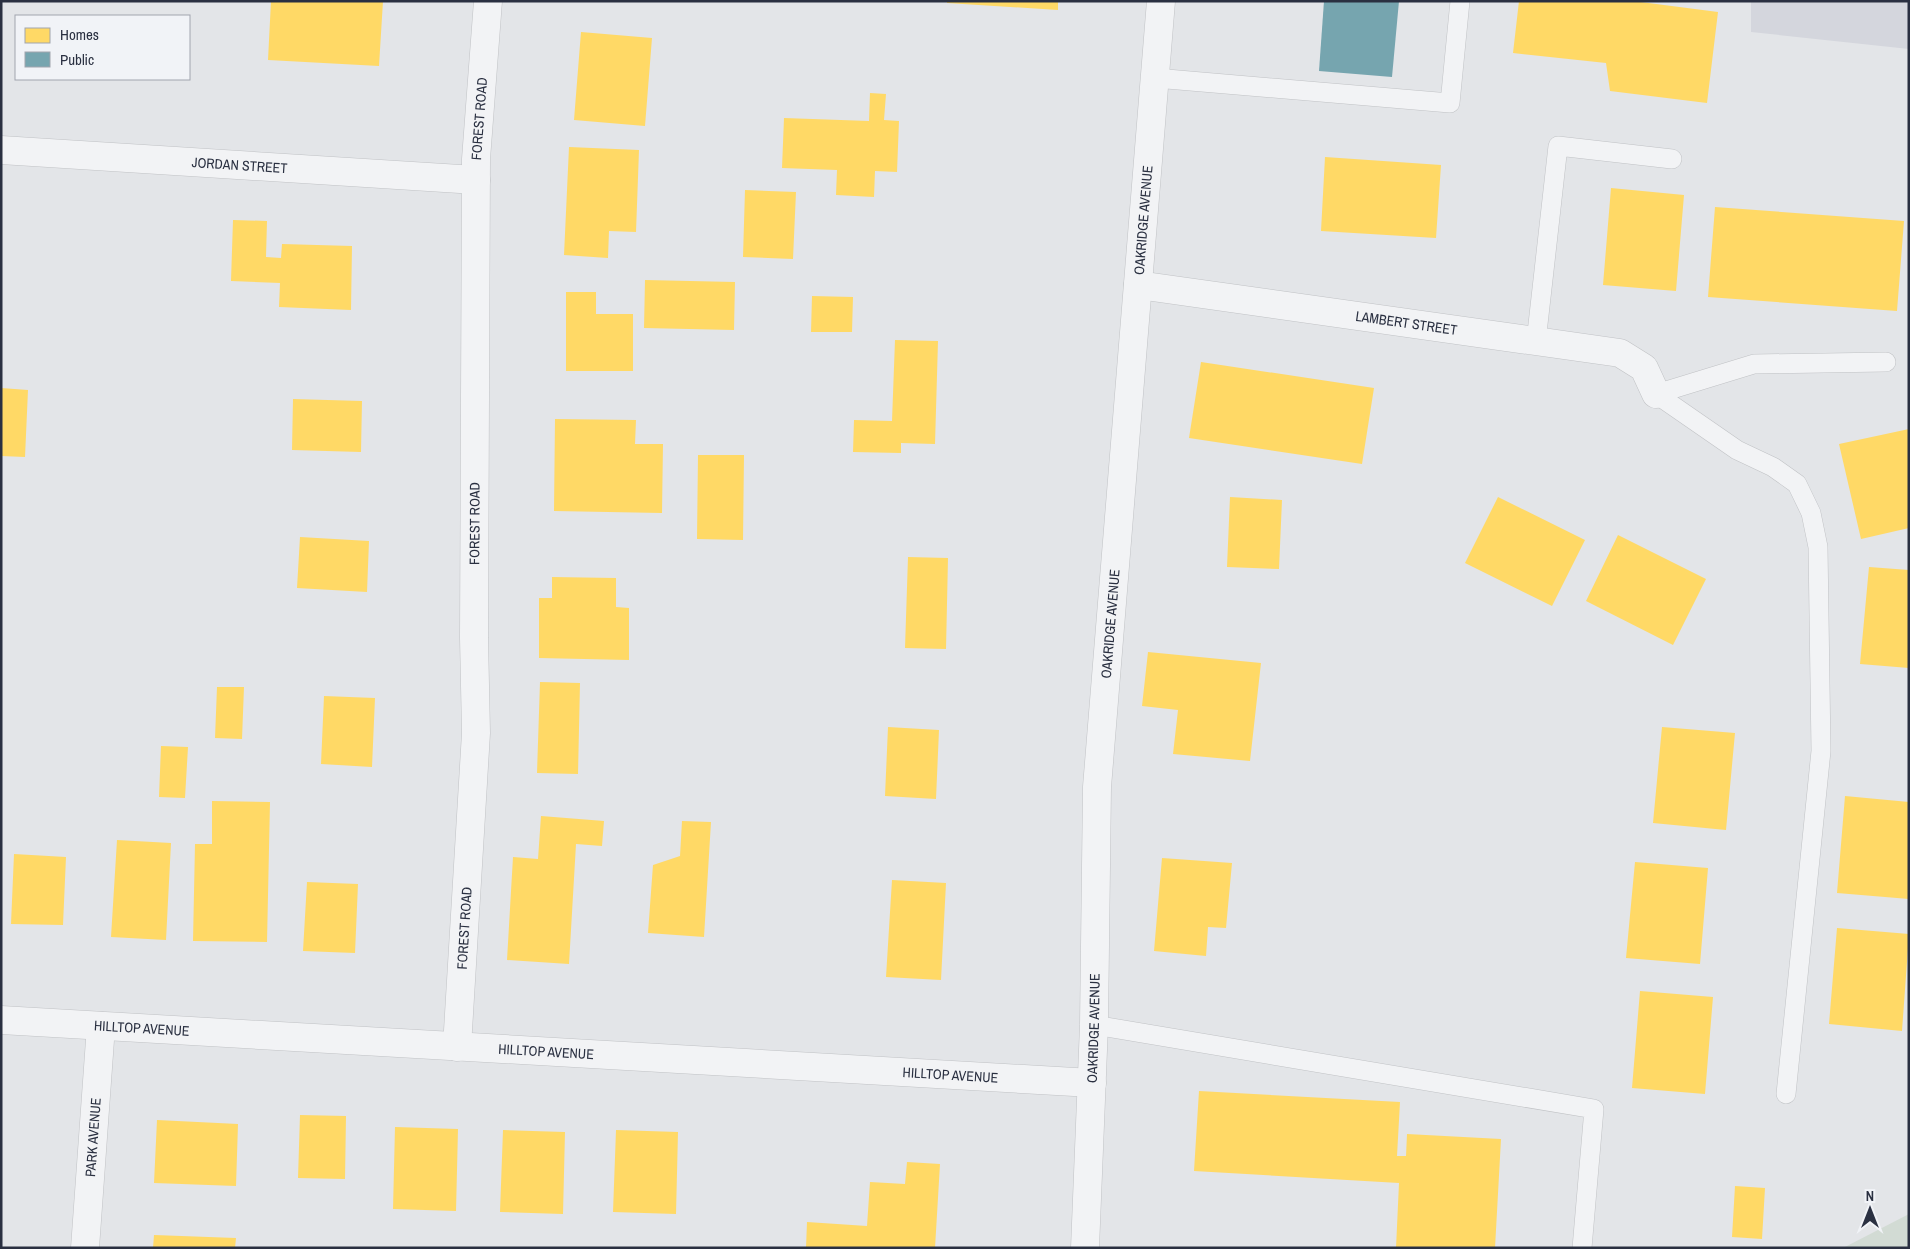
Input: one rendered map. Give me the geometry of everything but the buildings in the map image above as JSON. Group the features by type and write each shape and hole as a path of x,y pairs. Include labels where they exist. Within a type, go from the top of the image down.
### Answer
{"street":[{"name":"FOREST ROAD","path":"457,1047 476,733 474,638 476,180 488,1"},
{"name":"OAKRIDGE AVENUE","path":"1085,1248 1094,1025 1098,787 1161,1"},
{"name":"JORDAN STREET","path":"1,150 476,180"},
{"name":"LAMBERT STREET","path":"1138,285 1620,353 1644,368 1656,394"},
{"name":"HILLTOP AVENUE","path":"1,1020 1092,1083"},
{"name":"PARK AVENUE","path":"85,1248 101,1026"}],"lane":[{"path":"1155,78 1450,103 1460,1"},
{"path":"1536,342 1558,146 1672,159"},
{"path":"1656,394 1754,364 1886,362"},
{"path":"1656,394 1737,450 1772,467 1797,484 1811,513 1818,547 1821,751 1786,1094"},
{"path":"1094,1025 1594,1109 1582,1248"}],"shaded area":[{"path":"1751,1 1909,1 1909,49 1751,32"},
{"path":"1909,1214 1909,1248 1843,1248"}]}
